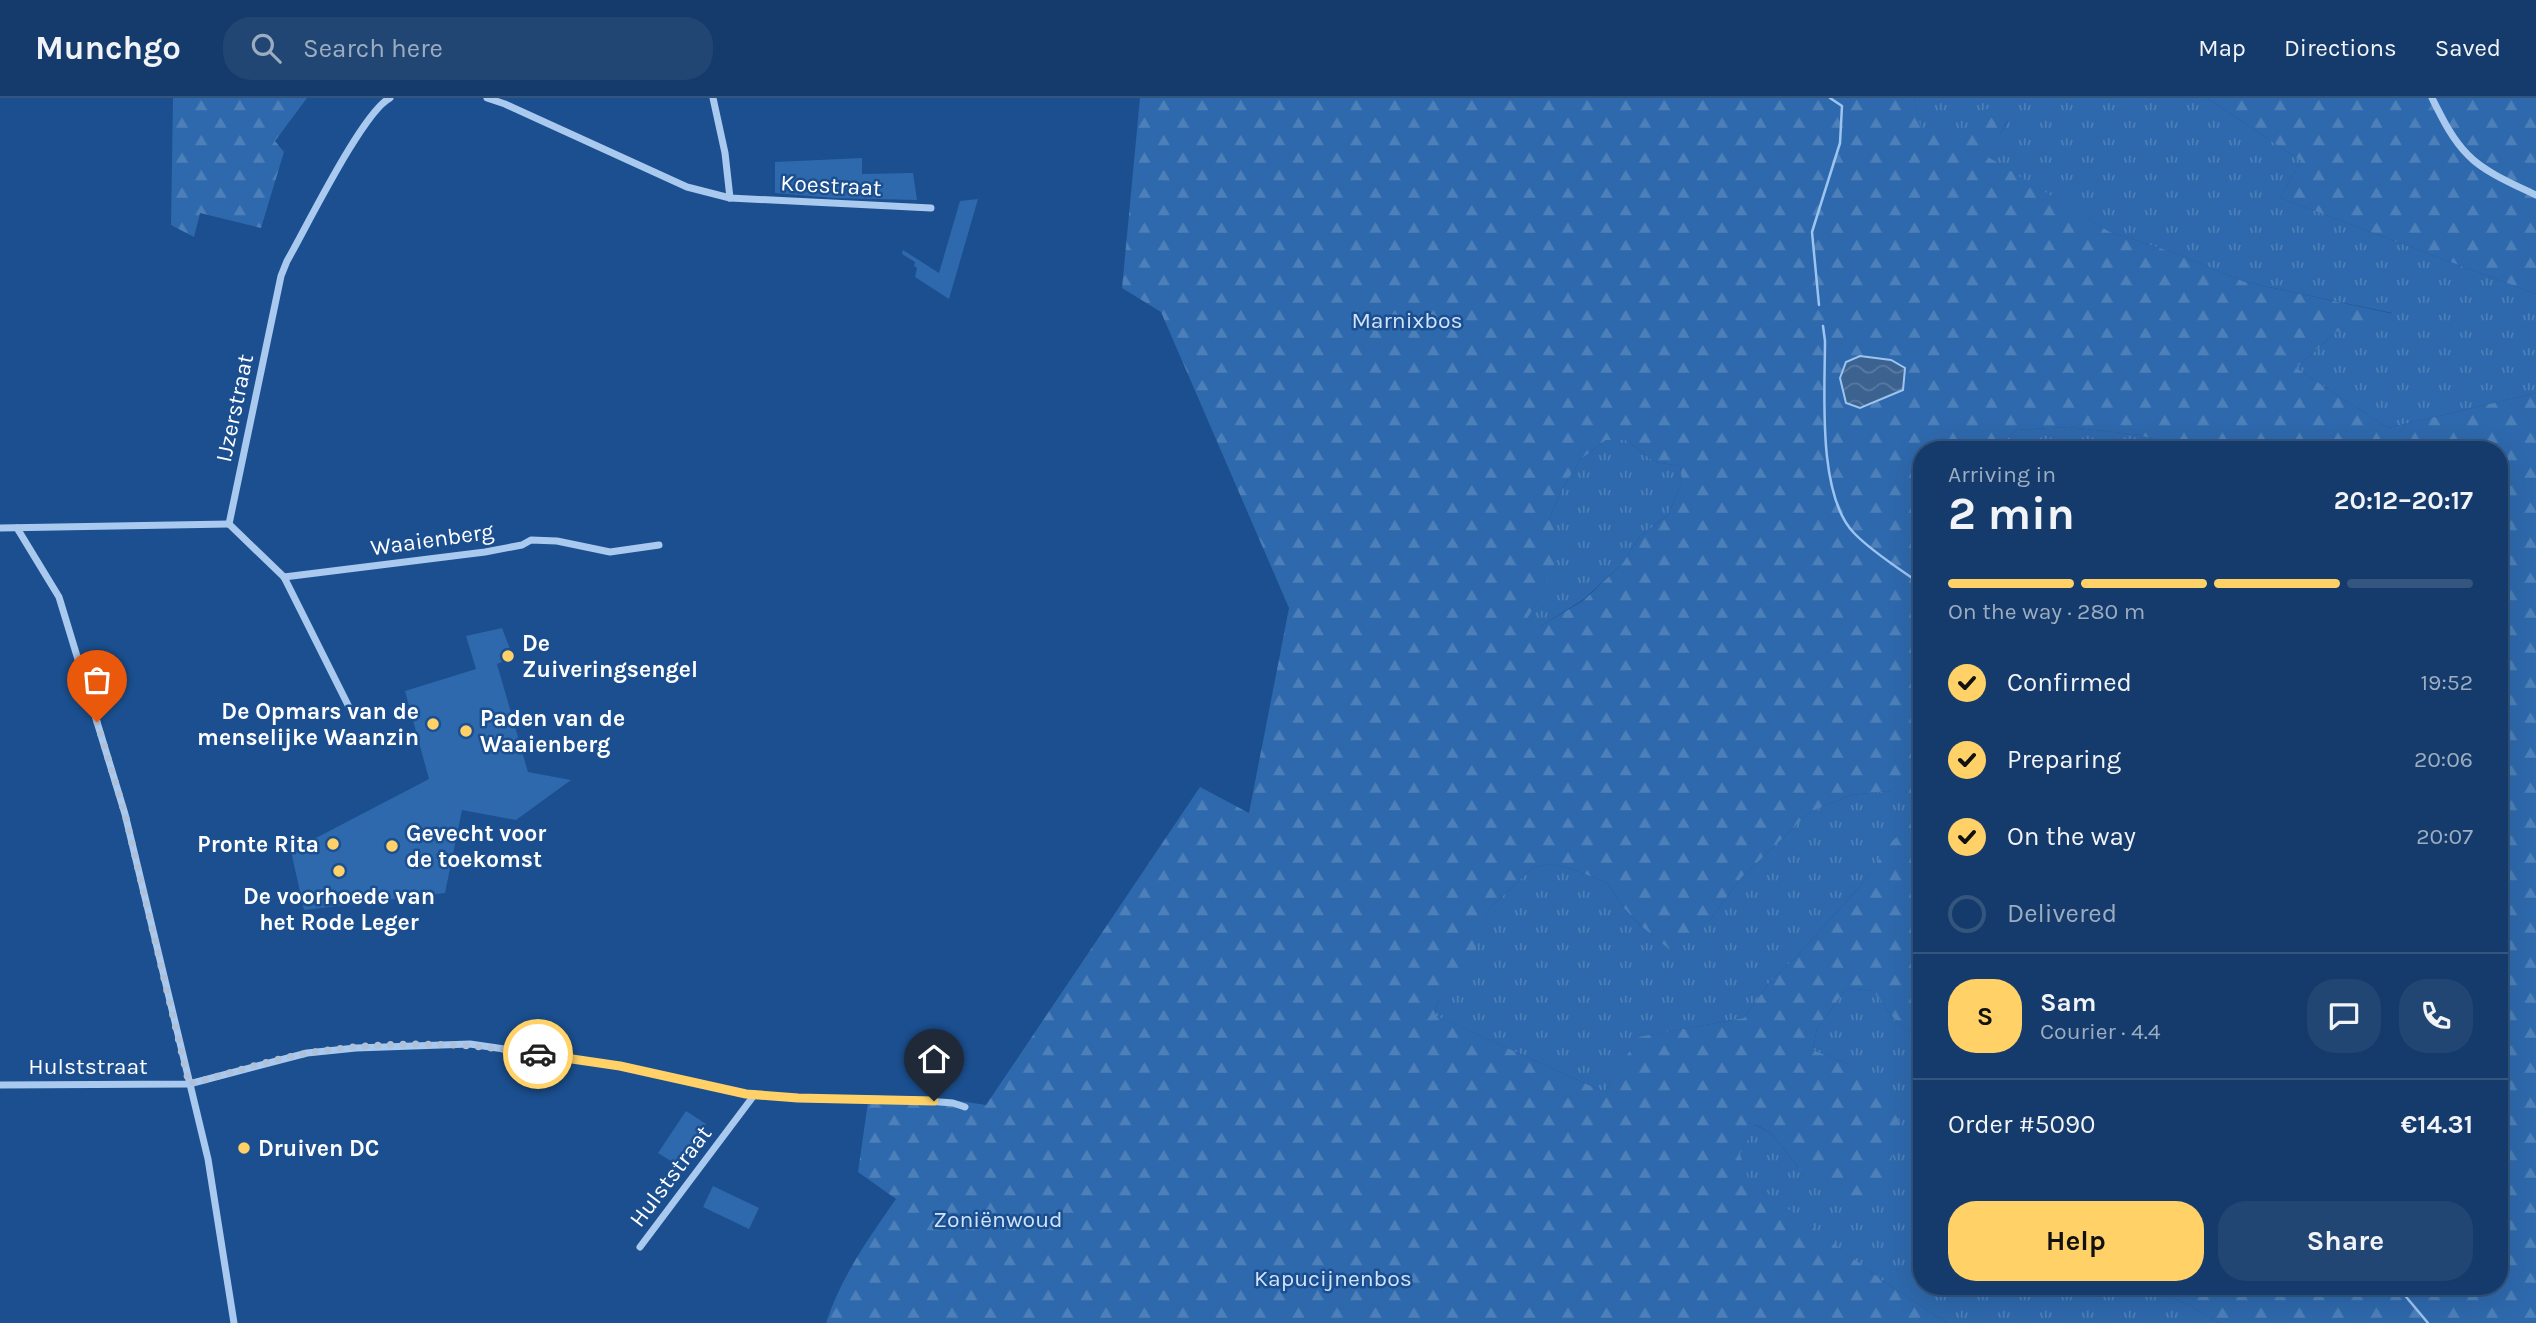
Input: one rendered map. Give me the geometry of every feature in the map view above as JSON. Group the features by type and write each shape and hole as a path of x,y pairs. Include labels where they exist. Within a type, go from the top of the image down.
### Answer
{"street":[{"name":"Koestraat","path":"487,98 687,187 730,198 931,208"},
{"path":"713,98 725,153 730,198"},
{"path":"2432,98 2447,128 2469,157 2536,195"},
{"name":"IJzerstraat","path":"229,524 281,276 350,148 387,99"},
{"path":"0,528 229,524 284,577 352,713"},
{"path":"17,528 59,597 125,814 208,1159 234,1323"},
{"name":"Waaienberg","path":"284,577 485,552 522,545 531,540 557,541 610,552 659,545"},
{"name":"Hulststraat","path":"0,1085 189,1084 307,1053 356,1048 470,1044 620,1066 755,1094 798,1098 914,1100 953,1103 965,1107"},
{"name":"Hulststraat","path":"640,1247 755,1094"}],"green space":[{"path":"173,98 307,98 275,141 284,152 261,228 200,213 194,237 171,225"},
{"name":"Marnixbos","path":"1140,98 1914,98 1922,133 1967,133 1985,108 2008,120 1988,157 2110,232 2175,253 2245,282 2394,314 2336,332 2296,368 2388,428 2536,393 2536,1323 2219,1323 2170,1295 2508,1295 2508,441 2159,441 2140,435 2068,427 2016,430 2004,441 1913,441 1913,797 1887,791 1851,795 1810,812 1741,878 1710,920 1680,947 1670,950 1623,907 1607,883 1552,864 1533,867 1487,911 1471,965 1439,999 1435,1009 1436,1016 1600,1090 1606,1090 1638,1037 1744,1018 1769,983 1862,884 1891,843 1913,819 1913,1036 1892,1016 1873,991 1847,988 1817,1028 1813,1050 1848,1064 1890,1094 1900,1124 1887,1177 1873,1204 1806,1177 1771,1133 1756,1125 1740,1154 1748,1178 1883,1281 1947,1323 826,1323 847,1274 896,1199 858,1172 869,1095 953,1100 986,1105 1200,787 1249,813 1289,608 1161,312 1122,288","holes":["1606,440 1626,440 1655,462 1680,466 1682,482 1668,515 1639,537 1623,563 1584,600 1541,626 1523,626 1562,547 1549,519 1563,487 1581,459"]},
{"path":"1914,98 2207,98 2301,161 2280,198 2536,294 2536,393 2388,428 2296,368 2336,332 2392,313 2245,282 2175,253 2110,232 1987,157 2008,121 1967,133 1921,133"},
{"path":"2207,98 2536,98 2536,294 2280,198 2301,161"},
{"path":"862,158 862,174 913,173 917,200 775,193 775,162"},
{"path":"978,199 949,299 915,277 915,262 902,254 903,250 939,273 960,201"},
{"path":"2068,427 2140,435 2159,441 2004,441 2016,430"},
{"path":"1606,440 1626,440 1655,462 1680,466 1682,482 1668,515 1639,537 1623,563 1584,599 1541,626 1522,626 1539,598 1549,519 1563,487 1581,459"},
{"name":"Paden van de Waaienberg","path":"502,628 513,657 497,664 528,772 571,780 516,820 462,810 445,893 304,910 291,851 429,779 405,691 476,669 466,636"},
{"path":"1887,791 1913,797 1913,819 1862,884 1769,983 1744,1018 1639,1037 1606,1090 1600,1090 1436,1016 1435,1009 1439,999 1451,984 1479,935 1487,911 1533,867 1552,864 1607,883 1623,907 1640,925 1671,950 1710,920 1741,878 1810,812 1851,795"},
{"path":"1847,988 1873,991 1892,1016 1913,1036 1913,1295 2170,1295 2219,1323 1947,1323 1883,1281 1747,1178 1740,1154 1755,1125 1771,1133 1806,1177 1848,1064 1813,1050 1817,1028"},
{"path":"686,1111 706,1124 679,1166 658,1153"},
{"path":"713,1186 759,1208 749,1229 703,1207"}],"water":[{"path":"1860,356 1891,360 1905,368 1903,390 1860,408 1846,403 1840,378 1846,362"}],"waterway":[{"path":"1819,305 1812,232 1840,143 1842,106 1830,98"},
{"path":"1823,326 1824,414 1834,494 1842,516 1854,533 1913,579"},
{"path":"2405,1295 2428,1323"}],"way so far":[{"path":"97,722 125,814 189,1084 307,1053 356,1048 470,1044 538,1054"}],"place":[{"name":"De Zuiveringsengel","path":"508,656"},
{"name":"De Opmars van de menselijke Waanzin","path":"433,724"},
{"name":"Paden van de Waaienberg","path":"466,731"},
{"name":"Pronte Rita","path":"333,844"},
{"name":"Gevecht voor de toekomst","path":"392,846"},
{"name":"De voorhoede van het Rode Leger","path":"339,871"},
{"name":"Druiven DC","path":"244,1148"}],"route":[{"path":"538,1054 620,1066 746,1094 934,1101"}],"park label":[{"name":"Zoniënwoud","path":"998,1219"},
{"name":"Kapucijnenbos","path":"1333,1278"}]}
